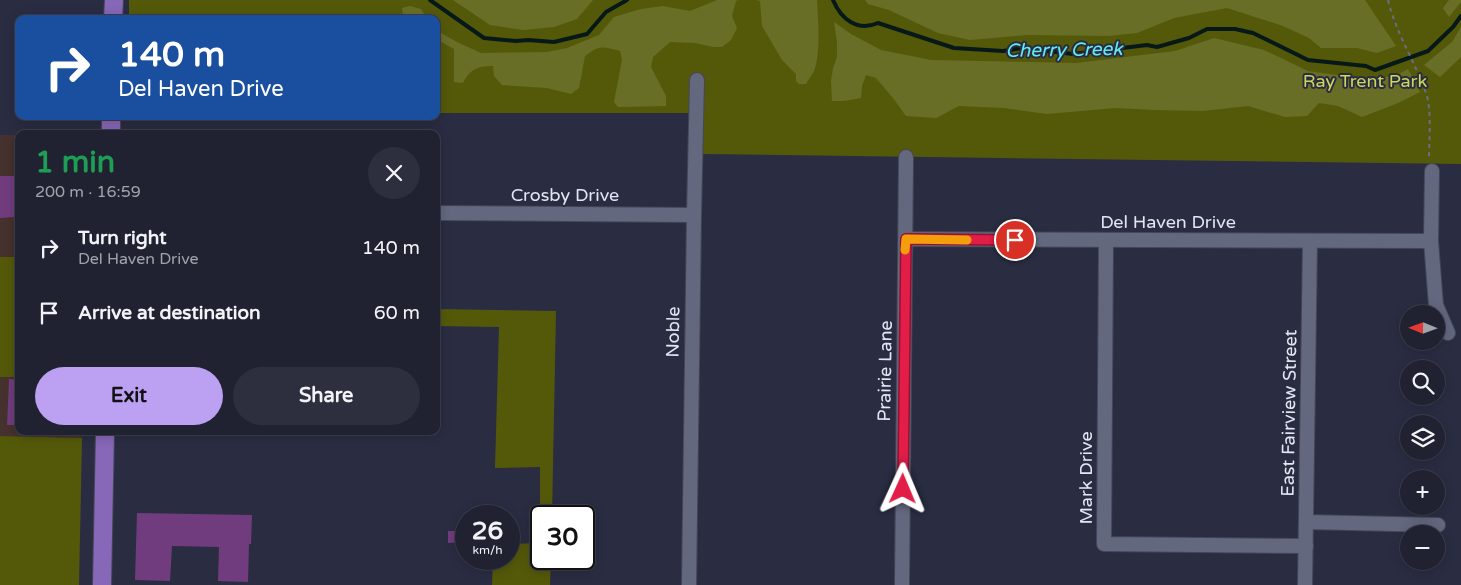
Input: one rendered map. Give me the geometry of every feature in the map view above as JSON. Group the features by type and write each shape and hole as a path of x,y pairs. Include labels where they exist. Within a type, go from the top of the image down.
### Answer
{"main road":[{"path":"113,15 114,0"},
{"path":"102,585 105,435"}],"street":[{"name":"Noble","path":"689,585 697,80"},
{"name":"Prairie Lane","path":"902,585 906,156"},
{"path":"1432,171 1431,241 1436,305 1448,333"},
{"name":"Crosby Drive","path":"440,213 694,215"},
{"name":"Del Haven Drive","path":"906,239 1431,241"},
{"name":"Mark Drive","path":"1106,240 1104,544 1306,546"},
{"name":"East Fairview Street","path":"1305,585 1310,241"},
{"path":"1306,522 1438,525"}],"path":[{"path":"1388,0 1427,94 1429,107 1429,162 1432,171"}],"shaded area":[{"path":"0,135 15,135 15,257 0,257"},
{"path":"0,377 15,377 15,435 82,435 82,438 0,436"}],"green space":[{"name":"Ray Trent Park","path":"129,0 1461,0 1461,164 703,154 701,113 440,113 440,15 129,15"},
{"path":"453,0 593,0 577,19 554,27 523,30 490,25"},
{"path":"717,0 738,0 736,1 732,16 737,28 731,40 722,47 670,42 653,57 651,67 666,96 666,106 618,107 614,102 622,60 620,51 609,48 597,48 585,56 579,88 571,94 547,88 502,85 494,76 493,66 475,69 463,83 454,82 454,49 440,41 440,32 481,53 547,52 567,48 599,35 614,17 641,9 663,6 690,11"},
{"path":"756,0 817,0 818,55 814,71 806,84 799,84 796,81 796,74 782,60 762,26 760,1"},
{"path":"865,0 1365,0 1396,46 1377,53 1357,48 1321,48 1309,38 1283,26 1227,8 1174,18 1137,33 1109,36 1028,35 970,40 938,33 889,10 868,4"},
{"path":"1449,0 1461,0 1461,2 1449,17 1443,8"},
{"path":"410,6 421,9 425,15 403,15 402,8"},
{"path":"834,22 851,34 881,50 931,60 1076,63 1175,51 1214,38 1264,50 1308,71 1365,79 1395,76 1408,69 1420,92 1362,117 1338,106 1319,103 1307,116 1285,117 1248,106 1203,111 1115,108 1047,114 1004,108 959,106 936,118 906,116 876,78 866,75 862,86 861,98 832,101 831,81 837,57"},
{"path":"1461,27 1461,57 1440,77 1424,65 1452,42"},
{"path":"0,257 15,257 15,377 0,377"},
{"path":"440,309 556,311 552,505 540,505 540,467 495,468 499,327 440,326"},
{"path":"0,436 82,438 79,585 0,585"},
{"path":"530,543 530,570 551,570 550,585 492,585 493,570 520,570 520,544"}],"building":[{"path":"0,176 15,176 14,217 0,218"},
{"path":"9,379 15,380 15,425 7,425"},
{"path":"137,513 252,515 248,582 218,581 219,547 172,546 170,581 135,580"},
{"path":"448,531 455,531 455,543 448,543"}],"waterway":[{"name":"Cherry Creek","path":"430,0 484,38 554,42 587,34 606,12 627,0"},
{"name":"Cherry Creek","path":"833,0 840,13 857,25 863,26 878,23 954,48 1003,51 1022,48 1073,54 1147,45 1157,47 1189,38 1207,29 1235,29 1253,33 1308,60 1366,66 1375,70 1428,51 1453,27 1461,16"}],"slow traffic":[{"path":"905,250 906,239 967,240"}],"route":[{"path":"903,489 906,239 1015,240"}]}
